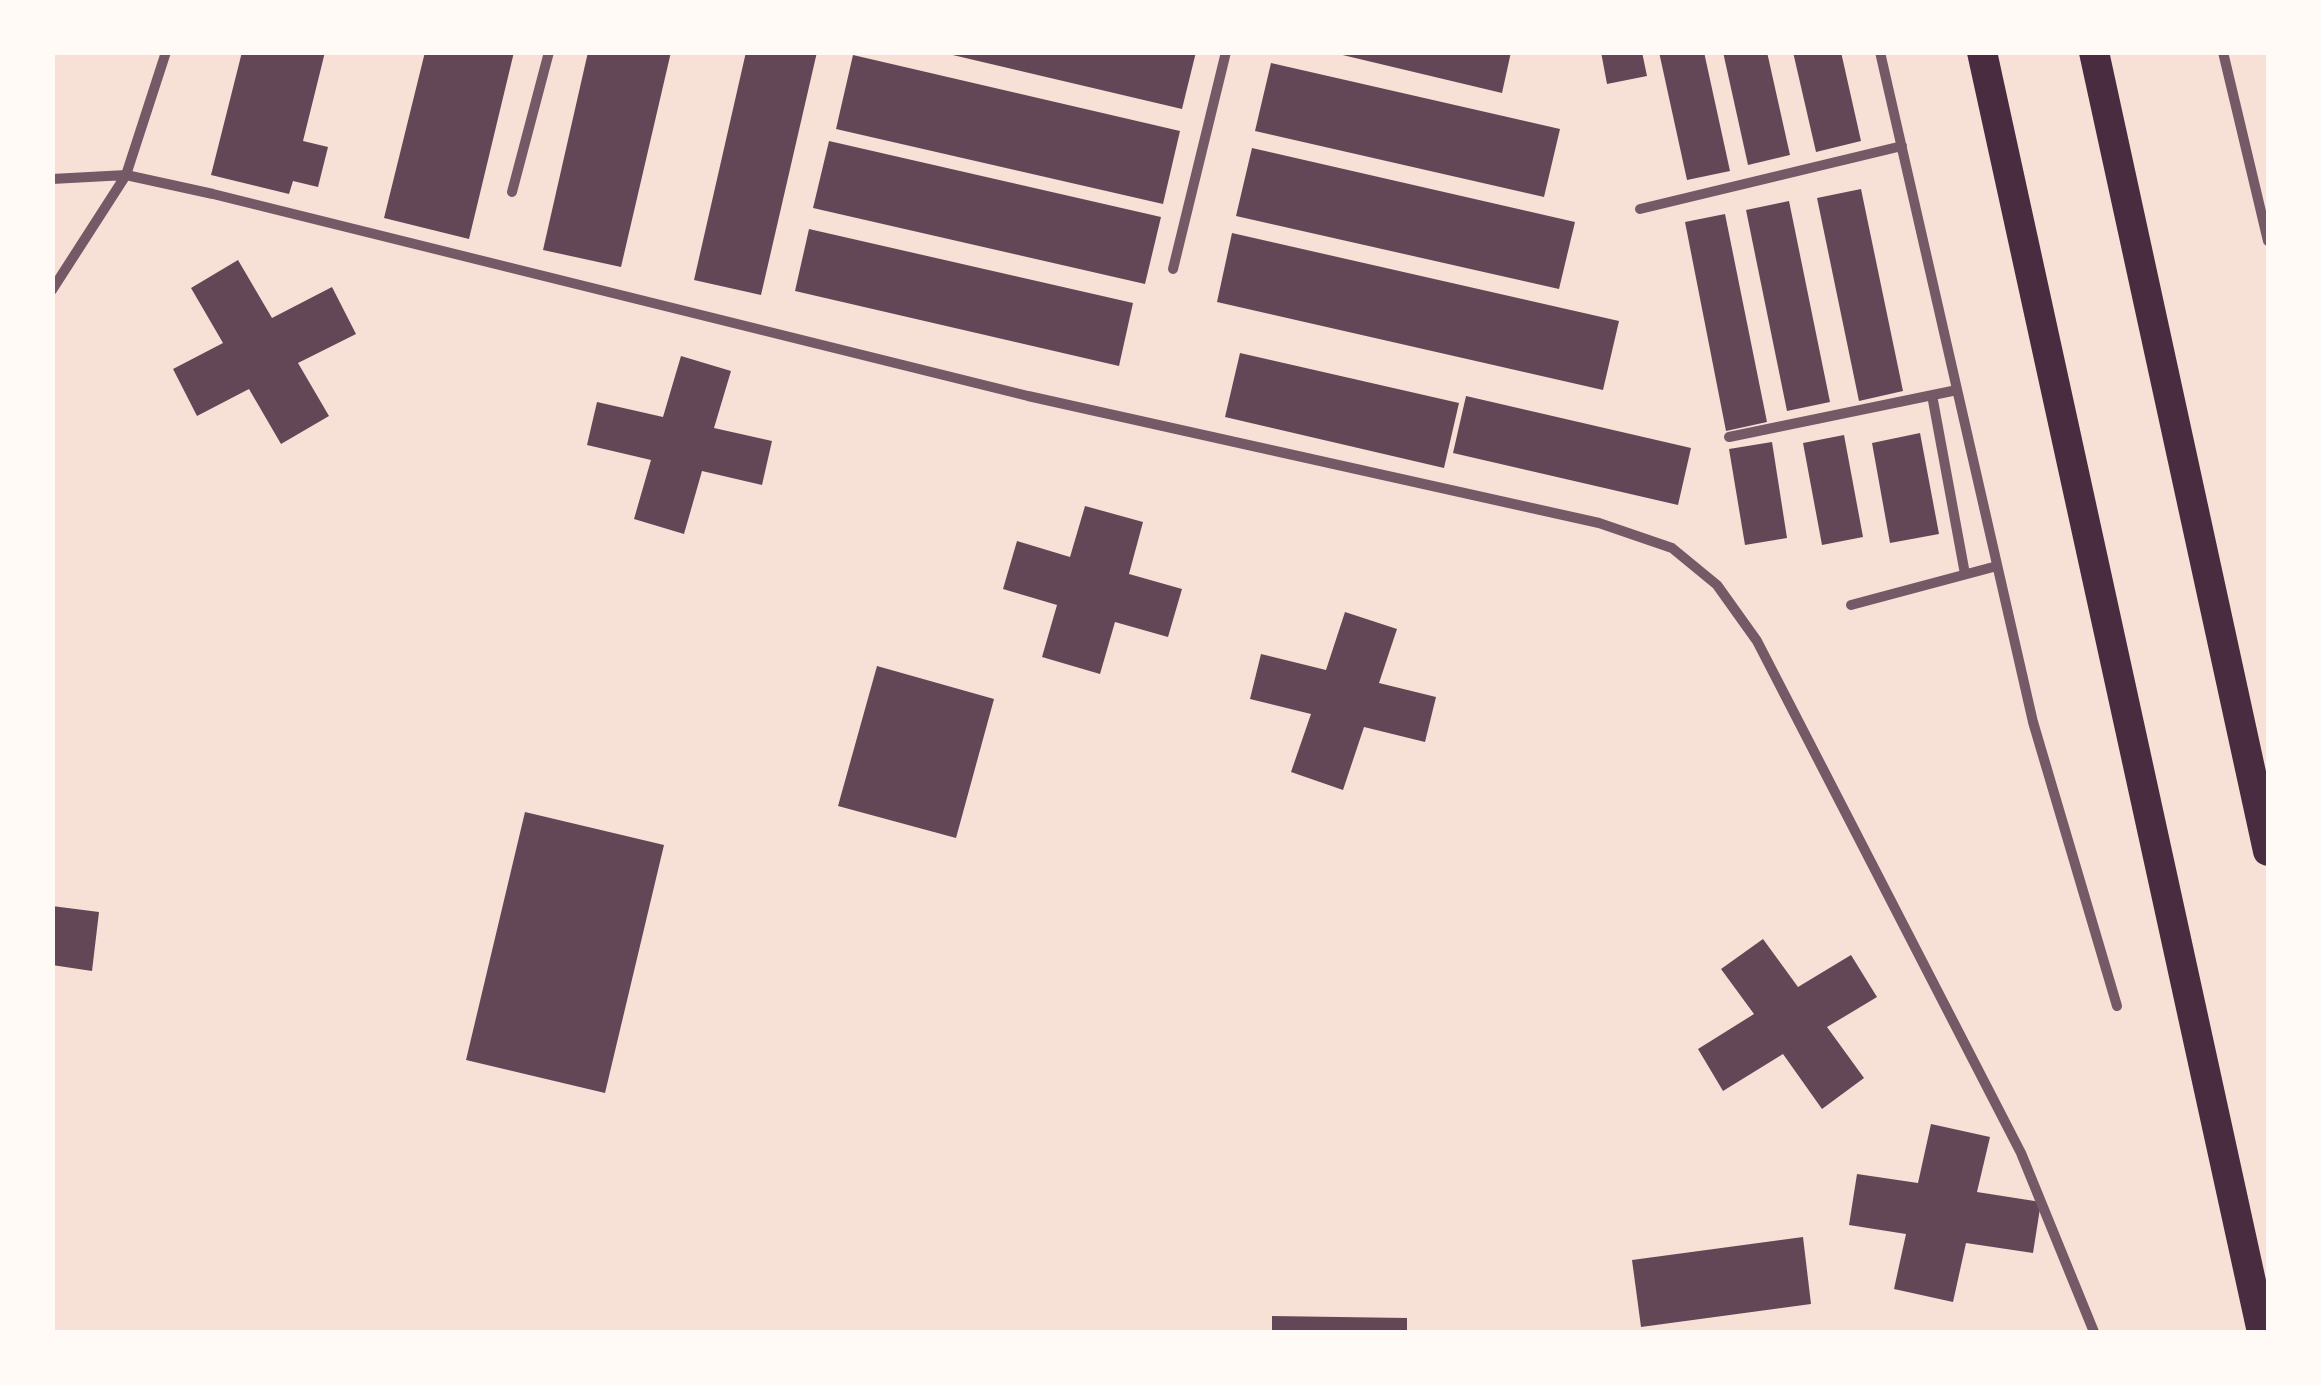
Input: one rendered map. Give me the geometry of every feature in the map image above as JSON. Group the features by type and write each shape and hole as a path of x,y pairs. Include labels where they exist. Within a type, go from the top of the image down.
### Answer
{"highway":[{"path":"1982,52 2262,1332"},
{"path":"2094,52 2268,851"}],"street":[{"path":"52,290 126,174 166,52"},
{"path":"512,192 550,52"},
{"path":"1173,269 1226,52"},
{"path":"1880,52 2033,722 2117,1006"},
{"path":"2222,52 2268,242"},
{"path":"1640,210 1902,146"},
{"path":"52,179 126,174 1028,396 1599,523 1672,548 1717,585 1757,641 2021,1153 2094,1332"},
{"path":"1729,437 1958,390"},
{"path":"1932,395 1965,574"},
{"path":"1851,604 1997,566"}],"building":[{"path":"242,52 325,52 303,141 328,147 318,187 293,181 289,194 211,175"},
{"path":"425,52 514,52 469,239 384,218"},
{"path":"588,52 671,52 621,267 543,250"},
{"path":"746,52 817,52 761,295 694,280"},
{"path":"940,52 1196,52 1182,109"},
{"path":"1330,52 1511,52 1502,93"},
{"path":"1601,52 1642,52 1647,76 1607,84"},
{"path":"1659,52 1704,52 1730,171 1687,180"},
{"path":"1723,52 1767,52 1790,155 1748,165"},
{"path":"1793,52 1841,52 1861,141 1816,152"},
{"path":"853,55 1180,131 1163,204 836,129"},
{"path":"1271,63 1560,129 1544,197 1255,131"},
{"path":"829,141 1161,217 1145,284 813,208"},
{"path":"1252,148 1575,222 1559,289 1236,216"},
{"path":"1861,189 1903,391 1859,401 1817,198"},
{"path":"1789,201 1830,402 1787,411 1746,210"},
{"path":"1725,214 1767,422 1726,431 1685,222"},
{"path":"809,229 1133,303 1119,366 795,291"},
{"path":"1232,233 1619,321 1603,390 1217,302"},
{"path":"238,260 272,318 332,287 356,334 298,363 329,416 281,444 249,389 197,416 173,369 223,343 191,288"},
{"path":"1240,353 1459,403 1444,468 1225,417"},
{"path":"681,356 731,371 714,428 772,441 762,485 702,471 684,534 634,519 651,460 587,445 597,402 663,417"},
{"path":"1466,396 1691,448 1678,505 1453,453"},
{"path":"1920,433 1939,534 1890,543 1872,443"},
{"path":"1844,435 1863,537 1822,545 1803,443"},
{"path":"1772,442 1787,538 1745,545 1729,449"},
{"path":"1085,506 1143,522 1129,574 1182,589 1168,637 1115,622 1100,674 1042,657 1057,605 1003,589 1017,541 1070,557"},
{"path":"1345,612 1397,629 1379,683 1436,697 1425,742 1364,727 1343,790 1291,772 1311,714 1250,699 1261,654 1326,670"},
{"path":"877,666 994,699 956,838 838,806"},
{"path":"525,812 664,845 605,1093 466,1060"},
{"path":"52,906 99,912 92,971 52,965"},
{"path":"1763,939 1798,987 1851,955 1877,997 1827,1027 1864,1078 1822,1109 1783,1054 1723,1091 1698,1049 1754,1014 1721,969"},
{"path":"1931,1124 1990,1137 1977,1192 2041,1202 2033,1253 1966,1243 1953,1302 1894,1289 1906,1234 1849,1225 1857,1174 1918,1183"},
{"path":"1803,1237 1811,1304 1641,1327 1632,1260"},
{"path":"1272,1316 1407,1318 1407,1332 1272,1332"}]}
